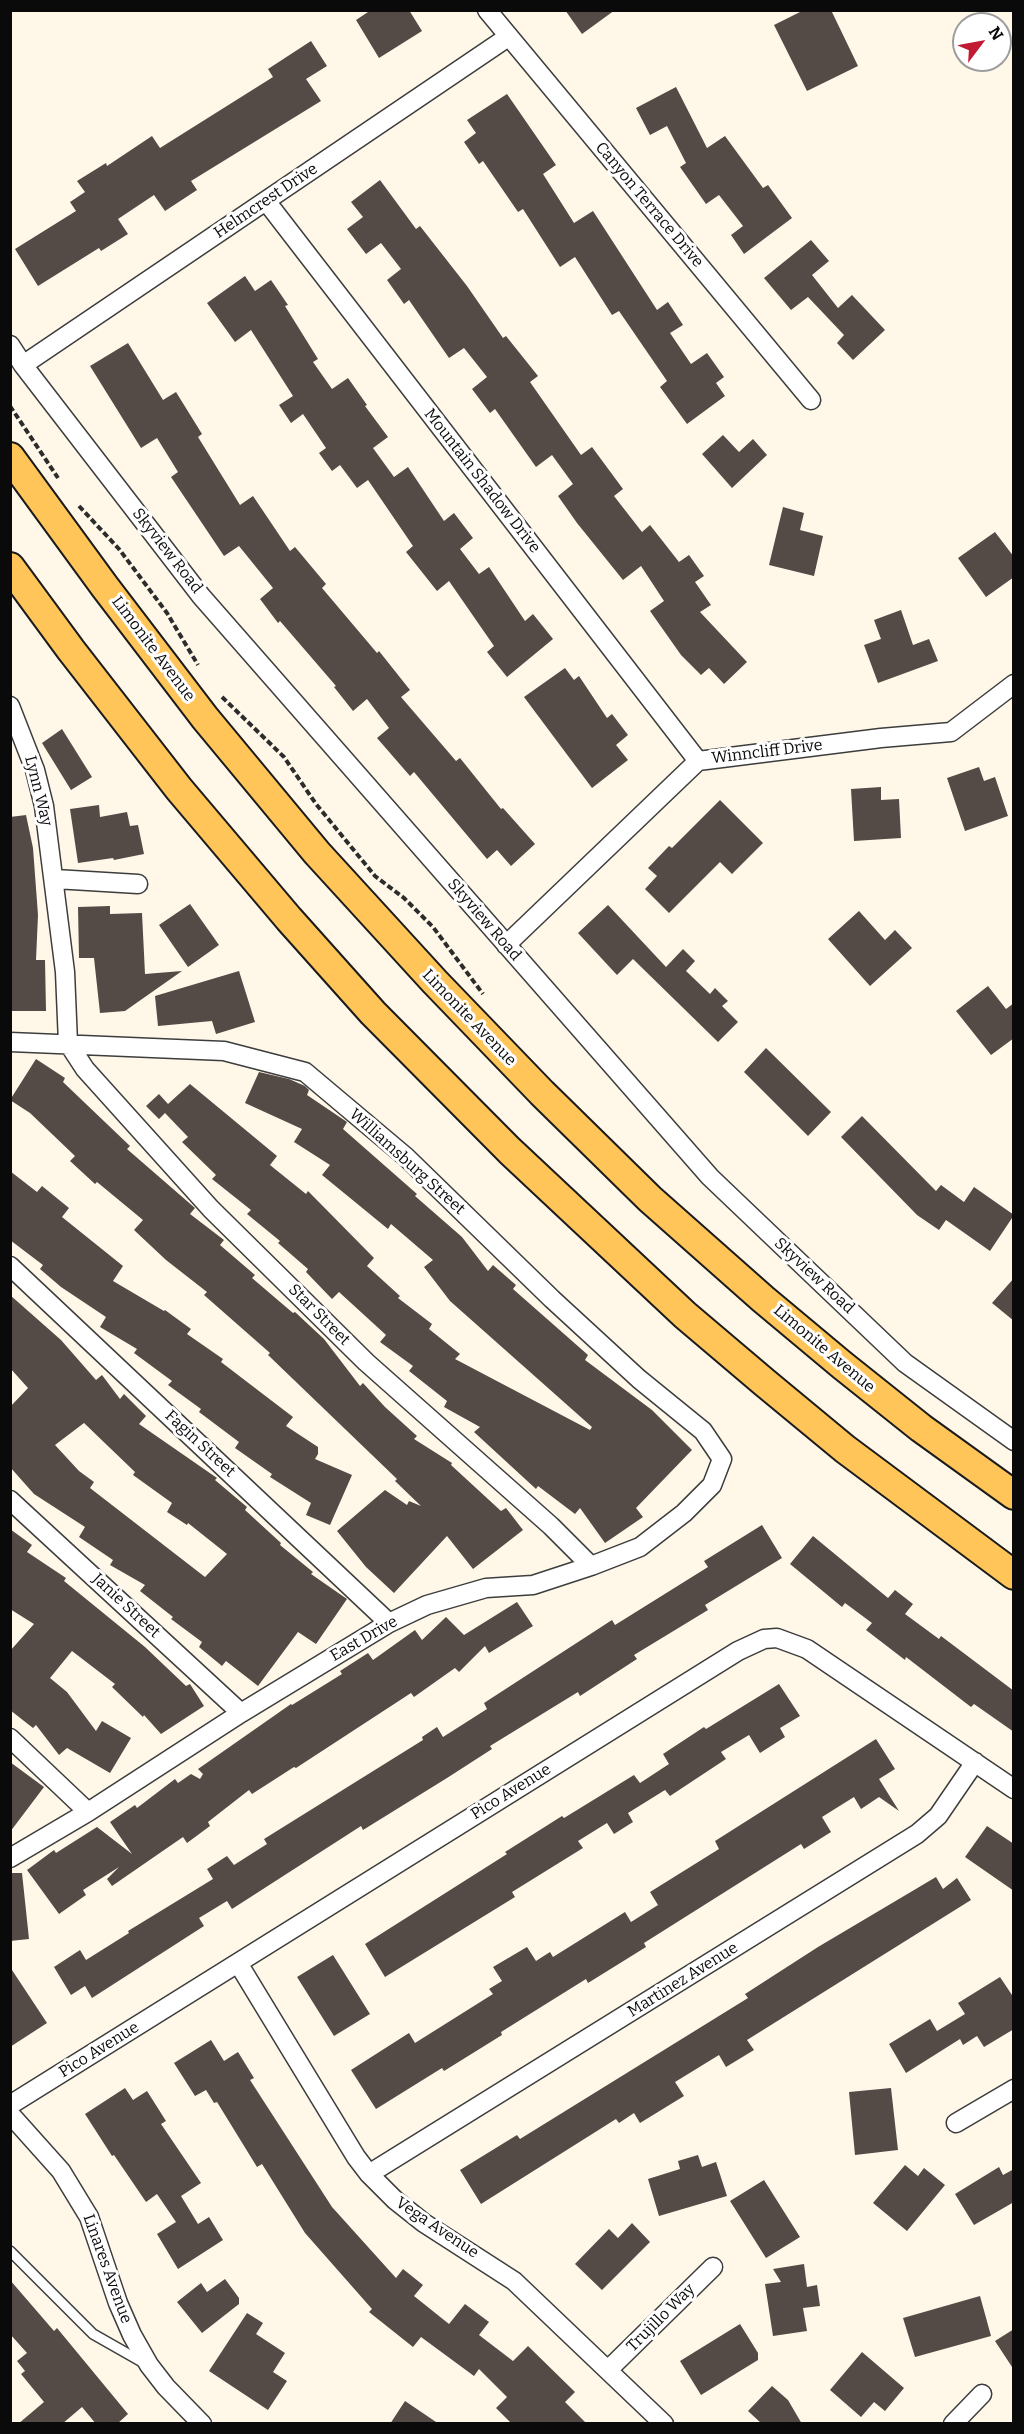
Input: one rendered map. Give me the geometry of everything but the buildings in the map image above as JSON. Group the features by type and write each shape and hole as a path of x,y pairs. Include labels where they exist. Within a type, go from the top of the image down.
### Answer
{"main road":[{"name":"Limonite Avenue","path":"10,457 112,596 242,763 325,862 517,1067 650,1199 763,1299 903,1414 1014,1495"},
{"path":"10,567 179,789 289,919 373,1013 501,1143 612,1248 764,1382 845,1449 1014,1575"}],"street":[{"name":"Canyon Terrace Drive","path":"487,10 811,400"},
{"name":"Helmcrest Drive","path":"23,365 508,37"},
{"name":"Mountain Shadow Drive","path":"266,201 698,761"},
{"name":"Skyview Road","path":"10,345 201,596 710,1177 905,1363 1014,1441"},
{"name":"Winncliff Drive","path":"506,945 698,761 881,738 951,732 1014,684"},
{"name":"Lynn Way","path":"10,706 35,770 42,797 55,879 65,972 68,1043"},
{"path":"55,879 138,884"},
{"name":"Williamsburg Street","path":"10,1042 224,1051 305,1072 406,1157 552,1299 639,1379 703,1431 722,1459"},
{"name":"Star Street","path":"68,1043 85,1069 211,1209 366,1362 551,1526 591,1566"},
{"name":"Fagin Street","path":"10,1266 389,1623"},
{"name":"East Drive","path":"10,1858 88,1812 241,1713 389,1623 427,1605 486,1588 533,1585 640,1547 684,1513 712,1485 722,1459"},
{"name":"Janie Street","path":"10,1500 241,1713"},
{"name":"Pico Avenue","path":"10,2105 738,1651 764,1639 777,1638 807,1649 1014,1789"},
{"path":"10,1738 88,1812"},
{"name":"Martinez Avenue","path":"369,2174 917,1834 938,1816 975,1762"},
{"name":"Vega Avenue","path":"238,1963 356,2157 369,2174 394,2200 424,2223 514,2281 609,2369 664,2424"},
{"path":"956,2122 1014,2089"},
{"name":"Linares Avenue","path":"10,2114 61,2171 89,2217 118,2303 149,2365 166,2387 202,2424"},
{"name":"Trujillo Way","path":"609,2369 713,2267"},
{"path":"953,2424 982,2394"}],"lane":[{"path":"10,2251 93,2334 149,2365"}],"path":[{"path":"10,406 62,484"},
{"path":"75,501 119,549 167,613 200,668"},
{"path":"217,692 284,757 316,804 375,876 405,898 433,927 488,1001"}]}
